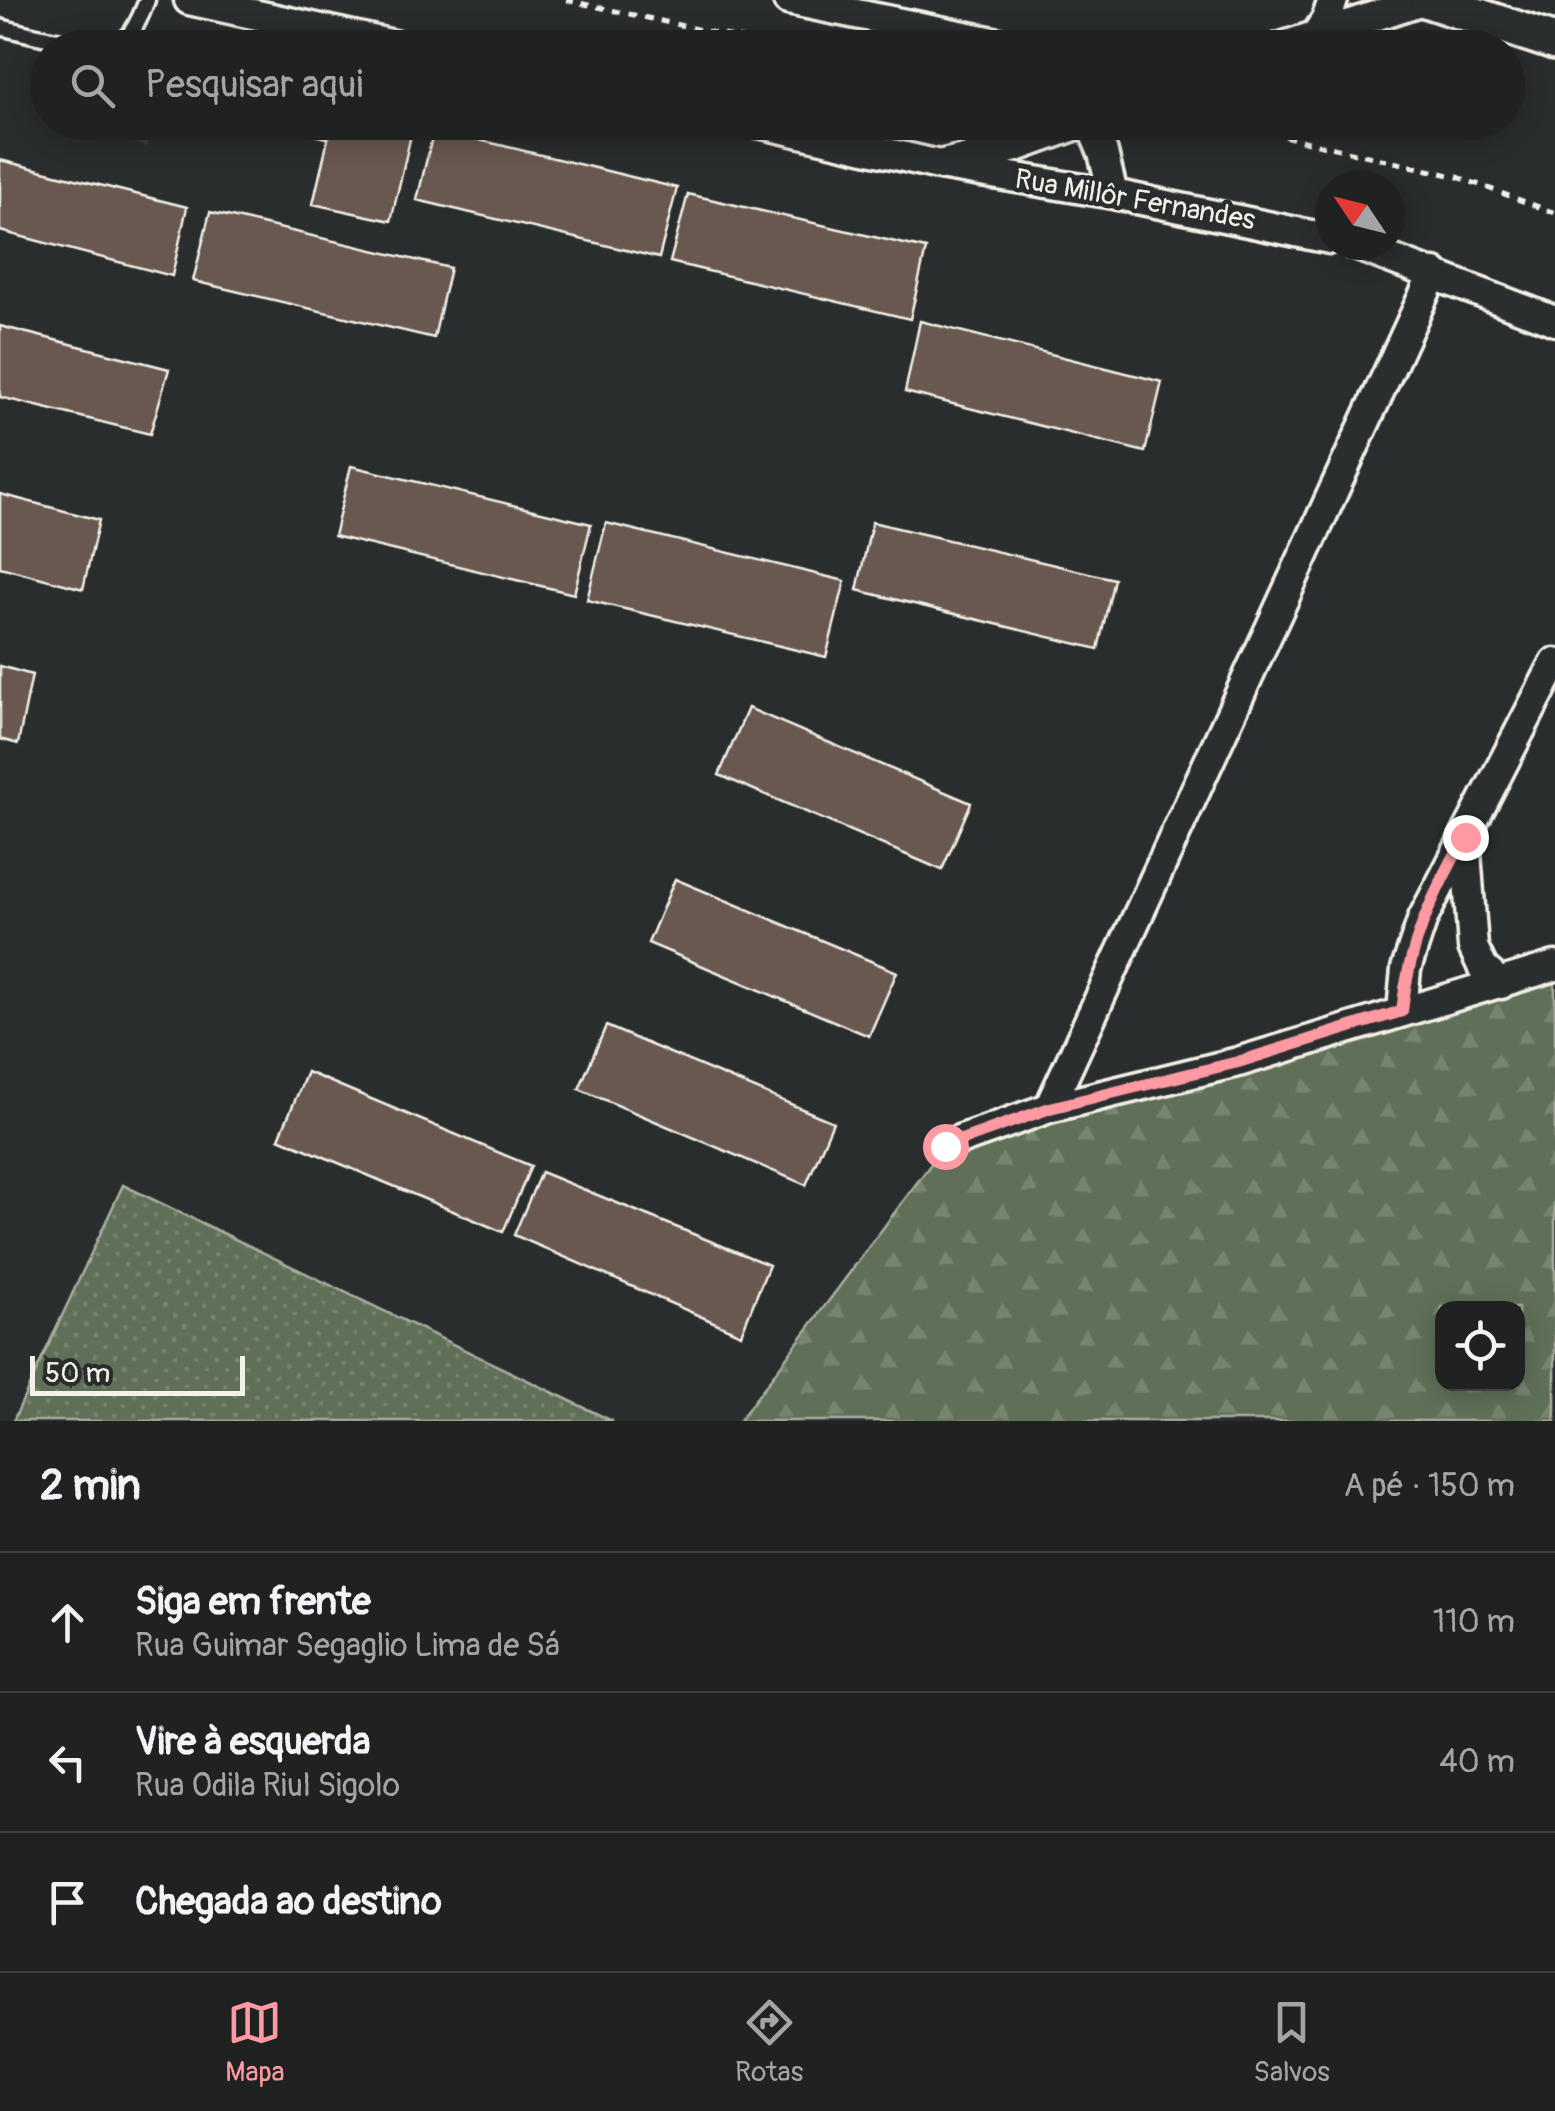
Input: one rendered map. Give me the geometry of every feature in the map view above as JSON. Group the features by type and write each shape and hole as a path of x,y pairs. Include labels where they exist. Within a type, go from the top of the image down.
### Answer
{"street":[{"path":"189,0 326,30"},
{"path":"788,0 935,30"},
{"path":"1319,30 1332,0"},
{"path":"1333,30 1433,1 1519,30"},
{"path":"1525,32 1555,42"},
{"name":"Rua Millôr Fernandes","path":"831,140 939,165 1114,194 1315,236"},
{"path":"939,165 1034,140"},
{"path":"1094,140 1114,194"},
{"path":"1397,260 1555,321"},
{"path":"1050,1108 1434,273"},
{"path":"1402,1011 1406,968 1424,918 1555,663"},
{"path":"1465,837 1473,947 1484,968 1501,984"},
{"path":"945,1146 1050,1108 1238,1062 1555,966"}],"lane":[{"path":"131,30 146,0"},
{"path":"0,28 30,35"}],"path":[{"path":"566,0 702,30"},
{"path":"1300,140 1458,177 1555,213"}],"shaded area":[{"path":"123,140 148,140 146,147"}],"green space":[{"path":"1555,961 1555,1421 739,1421 945,1145"},
{"path":"123,1185 612,1421 13,1421"}],"building":[{"path":"328,140 410,140 391,221 313,204"},
{"path":"431,140 479,140 677,188 659,258 417,200"},
{"path":"0,160 187,207 172,276 0,231"},
{"path":"688,194 926,249 910,319 670,262"},
{"path":"210,212 450,268 434,338 193,281"},
{"path":"920,321 1162,382 1145,452 905,392"},
{"path":"0,326 169,369 150,434 0,397"},
{"path":"351,466 591,524 574,594 334,536"},
{"path":"0,494 99,520 83,589 0,567"},
{"path":"872,522 1114,579 1098,649 857,590"},
{"path":"606,523 845,581 826,657 587,600"},
{"path":"0,666 32,675 18,744 0,739"},
{"path":"748,708 971,803 942,870 719,775"},
{"path":"675,879 897,972 869,1036 648,943"},
{"path":"606,1026 833,1122 806,1185 579,1089"},
{"path":"307,1072 531,1166 503,1232 279,1138"},
{"path":"541,1172 769,1265 741,1334 514,1235"}],"route":[{"path":"945,1146 1050,1108 1238,1062 1402,1011 1406,968 1424,918 1465,837"}]}
